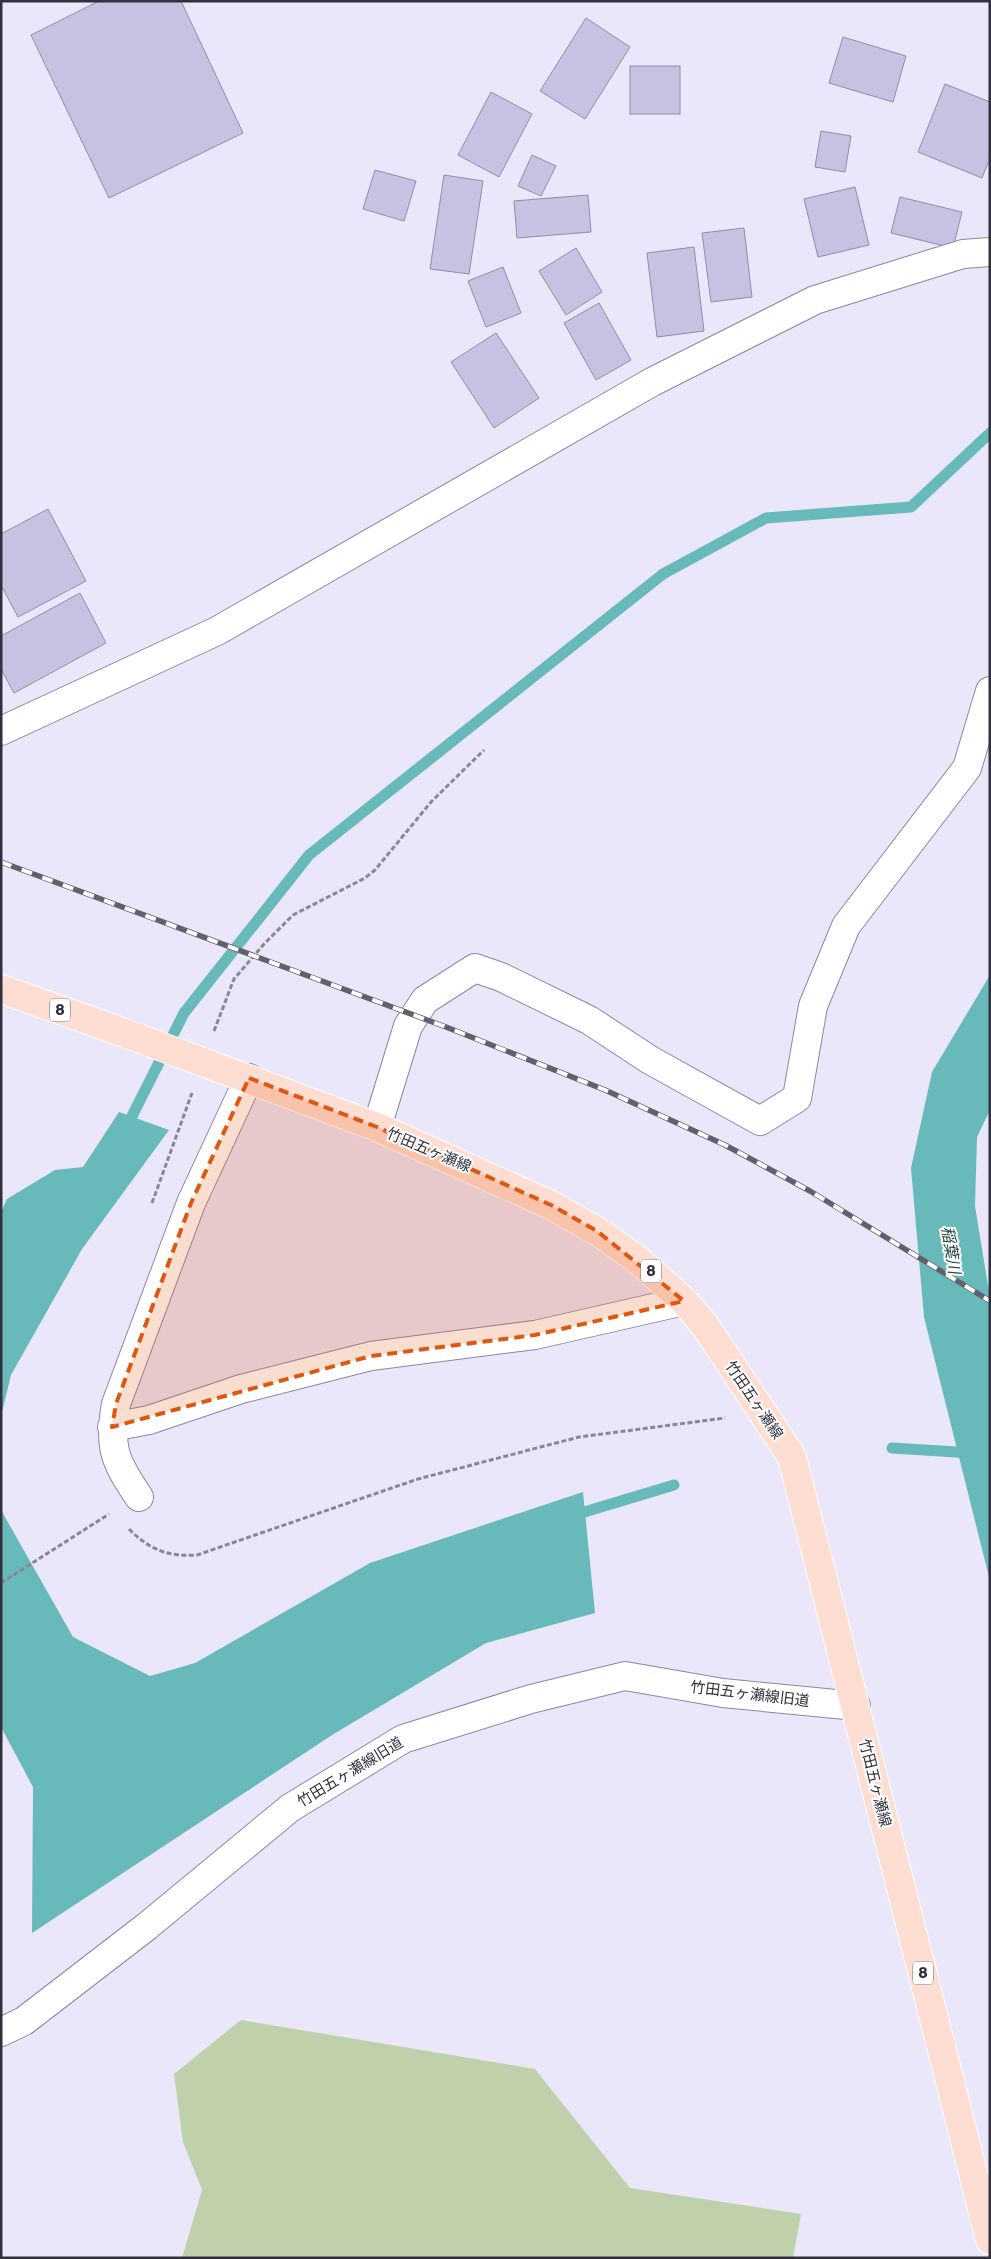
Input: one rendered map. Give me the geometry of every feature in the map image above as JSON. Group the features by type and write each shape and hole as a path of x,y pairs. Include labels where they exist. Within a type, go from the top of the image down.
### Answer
{"main road":[{"name":"竹田五ヶ瀬線","path":"1,989 119,1031 201,1075 249,1078 377,1127 551,1205 597,1231 638,1260 684,1302 706,1327 792,1457 990,2240"}],"street":[{"path":"1,731 217,631 652,382 815,300 963,254 990,252"},
{"path":"377,1127 408,1026 425,1000 475,968 501,977 589,1020 650,1060 760,1120 797,1098 813,1006 846,926 967,768 990,691"},
{"path":"139,1497 121,1470 114,1451 112,1427 116,1404 191,1203 249,1078"},
{"path":"112,1427 149,1420 241,1389 371,1356 535,1335 684,1302"},
{"name":"竹田五ヶ瀬線旧道","path":"1,2032 24,2022 146,1927 290,1808 403,1739 531,1699 625,1676 724,1693 856,1706"}],"path":[{"path":"213,1032 234,979 264,944 293,915 365,878 375,870 431,802 484,750"},
{"path":"152,1205 201,1075"},
{"path":"124,1524 154,1550 167,1555 197,1555 418,1479 579,1437 728,1418"},
{"path":"1,1583 67,1543 112,1512"}],"highlighted area":[{"path":"249,1078 377,1127 551,1205 597,1231 684,1301 535,1335 371,1356 112,1427 116,1404 191,1203"}],"shaded area":[{"path":"241,2020 535,2069 630,2188 801,2214 793,2258 182,2258 202,2190 183,2142 174,2074"}],"water":[{"name":"稲葉川","path":"990,975 990,1110 977,1137 975,1206 990,1298 990,1581 924,1317 911,1168 932,1072"},
{"path":"119,1112 169,1130 82,1249 11,1375 1,1416 1,1212 7,1199 55,1170 83,1167"},
{"path":"583,1492 595,1613 486,1643 332,1735 32,1933 33,1787 1,1727 1,1510 73,1637 150,1676 195,1663 370,1563"}],"building":[{"path":"99,1 181,1 243,133 109,198 31,35"},
{"path":"586,18 630,47 585,119 540,91"},
{"path":"843,37 906,56 893,102 829,83"},
{"path":"630,66 680,66 680,114 630,114"},
{"path":"945,84 990,102 990,158 982,178 918,152"},
{"path":"491,92 532,114 499,177 458,155"},
{"path":"821,131 851,136 845,172 815,167"},
{"path":"532,155 556,166 541,196 518,186"},
{"path":"375,170 416,181 404,221 363,209"},
{"path":"444,175 483,181 469,274 430,269"},
{"path":"855,187 869,245 818,257 804,199"},
{"path":"588,195 591,232 517,238 514,201"},
{"path":"900,197 962,212 953,248 891,233"},
{"path":"744,228 752,297 711,302 702,233"},
{"path":"694,247 704,331 657,337 647,253"},
{"path":"576,248 602,292 566,315 539,271"},
{"path":"503,267 521,313 486,327 468,281"},
{"path":"599,303 631,360 596,380 564,323"},
{"path":"496,333 539,398 494,428 451,362"},
{"path":"48,509 86,581 18,617 1,585 1,534"},
{"path":"80,593 106,643 14,693 1,669 1,636"}],"waterway":[{"path":"125,1130 184,1013 309,855 663,574 766,518 911,507 990,433"},
{"path":"892,1448 973,1453"},
{"path":"571,1516 674,1485"}],"railway":[{"path":"1,862 446,1027 605,1090 725,1145 810,1191 990,1301"}]}
